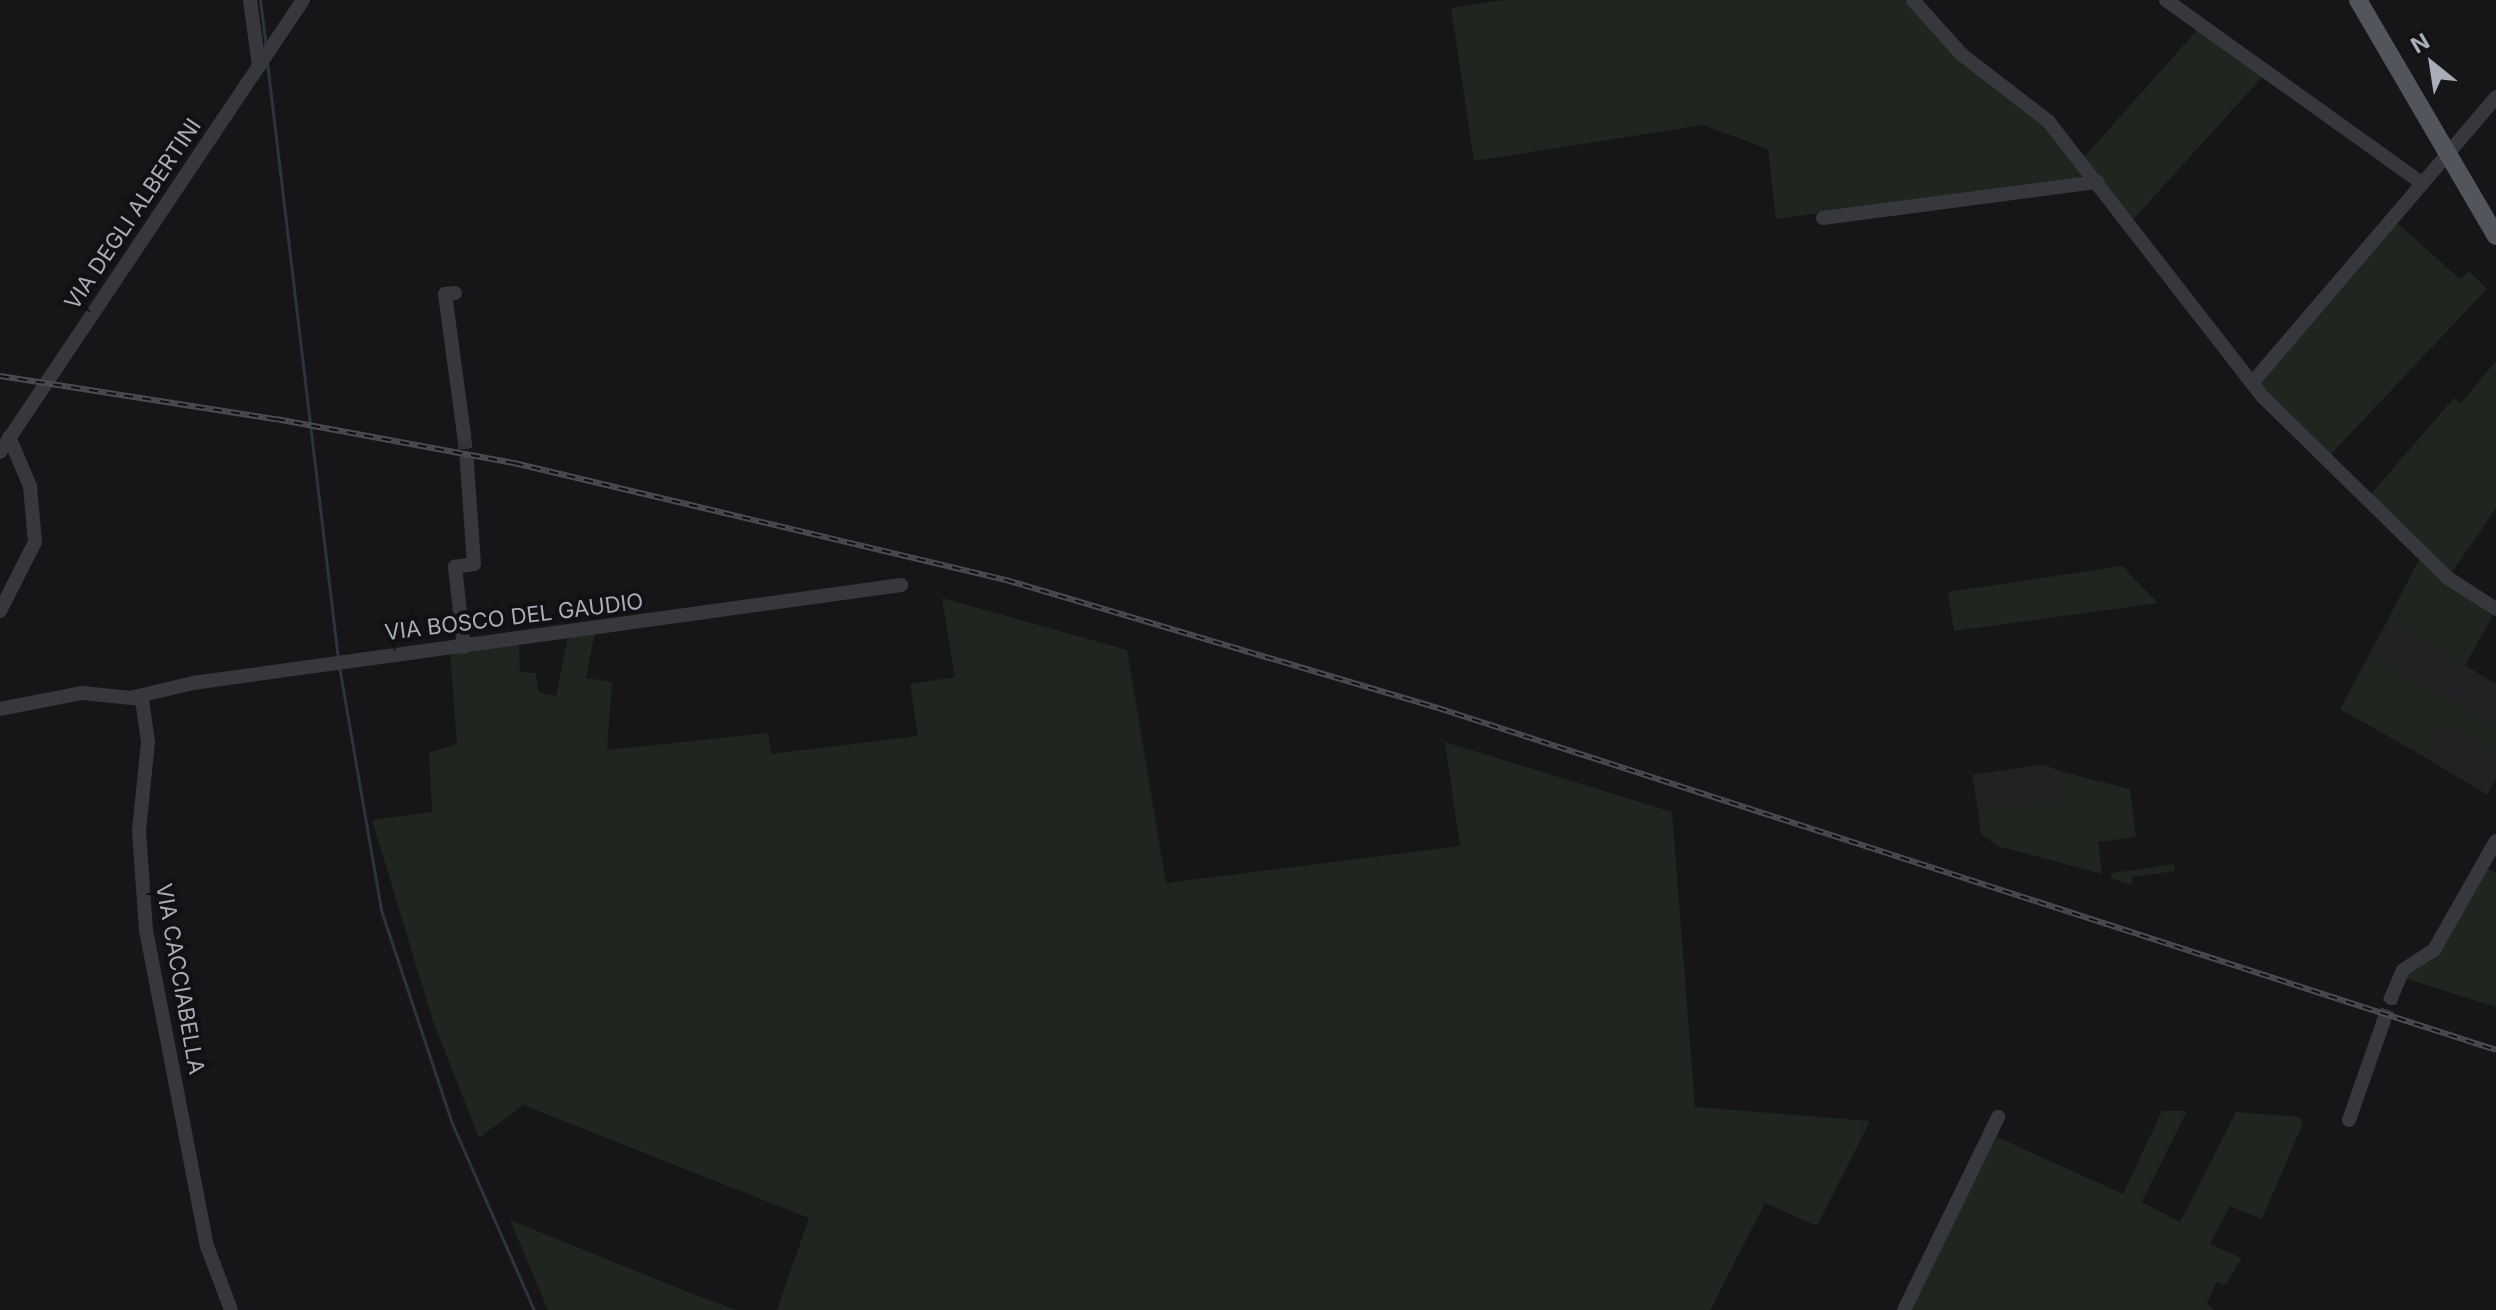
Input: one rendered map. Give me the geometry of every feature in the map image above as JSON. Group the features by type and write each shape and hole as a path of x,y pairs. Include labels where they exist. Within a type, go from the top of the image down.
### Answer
{"main road":[{"path":"2358,0 2496,236"}],"street":[{"path":"250,0 264,58"},
{"name":"VIA DEGLI ALBERTINI","path":"0,452 303,0"},
{"path":"1913,0 1961,54 2048,121 2252,383 2448,578 2496,609"},
{"path":"2166,0 2422,183"},
{"path":"2252,383 2422,183 2494,104"},
{"path":"1823,218 2098,182"},
{"path":"455,293 445,294 464,435"},
{"path":"0,611 35,542 30,486 9,437"},
{"path":"464,647 455,567 474,564 467,463"},
{"name":"VIA BOSCO DEL GAUDIO","path":"134,697 193,683 901,585"},
{"path":"0,709 82,693 134,697"},
{"name":"VIA CACCIABELLA","path":"134,697 142,699 148,715 139,831 146,930 207,1246 231,1310"},
{"path":"2391,998 2398,975 2434,950 2496,841"},
{"path":"2349,1120 2383,1023"},
{"path":"1904,1310 1998,1117"}],"shaded area":[{"path":"1504,0 1904,0 1932,30 1943,23 1971,53 2032,100 2085,156 2199,28 2265,74 2129,224 2091,170 2080,177 1776,219 1768,149 1703,125 1474,161 1451,8"},
{"path":"2394,220 2460,279 2469,271 2487,289 2330,455 2255,383"},
{"path":"2496,361 2496,508 2451,574 2370,495 2454,398 2461,403"},
{"path":"2420,558 2493,616 2465,665 2388,619"},
{"path":"2122,566 2158,603 1954,631 1948,592"},
{"path":"942,598 1127,650 1166,883 1460,846 1445,742 1672,812 1695,1107 1870,1121 1817,1226 1765,1203 1710,1310 777,1310 809,1218 523,1105 479,1138 433,1021 372,820 432,812 429,753 457,744 450,653 519,644 520,672 536,673 538,692 556,696 568,636 595,632 586,678 612,682 607,750 768,733 771,754 918,736 910,684 955,677"},
{"path":"2388,619 2496,684 2496,728 2369,655"},
{"path":"2369,655 2496,728 2496,753 2444,723 2423,756 2340,709"},
{"path":"2444,722 2496,753 2496,779 2487,795 2423,756"},
{"path":"2043,764 2059,771 2059,802 1978,811 1972,775"},
{"path":"2059,771 2130,789 2136,837 2098,842 2102,874 1997,846 1981,834 1978,811 2059,802"},
{"path":"2174,864 2175,871 2133,877 2132,885 2110,878 2113,873"},
{"path":"2484,867 2496,873 2496,1007 2404,978 2432,960"},
{"path":"2162,1111 2187,1111 2142,1202 2180,1222 2236,1112 2300,1117 2303,1123 2262,1219 2230,1206 2210,1244 2241,1258 2226,1285 2216,1282 2207,1304 2214,1310 1908,1310 1995,1136 2123,1194"},
{"path":"510,1220 693,1294 736,1310 548,1310"}],"waterway":[{"path":"260,0 266,47"},
{"path":"267,62 338,659"},
{"path":"339,666 381,910 451,1121 534,1310"}],"tunnel":[{"path":"464,435 467,463"},
{"path":"2383,1023 2391,998"}],"railway":[{"path":"0,376 276,419 514,463 1006,580 1438,708 2496,1050"}]}
